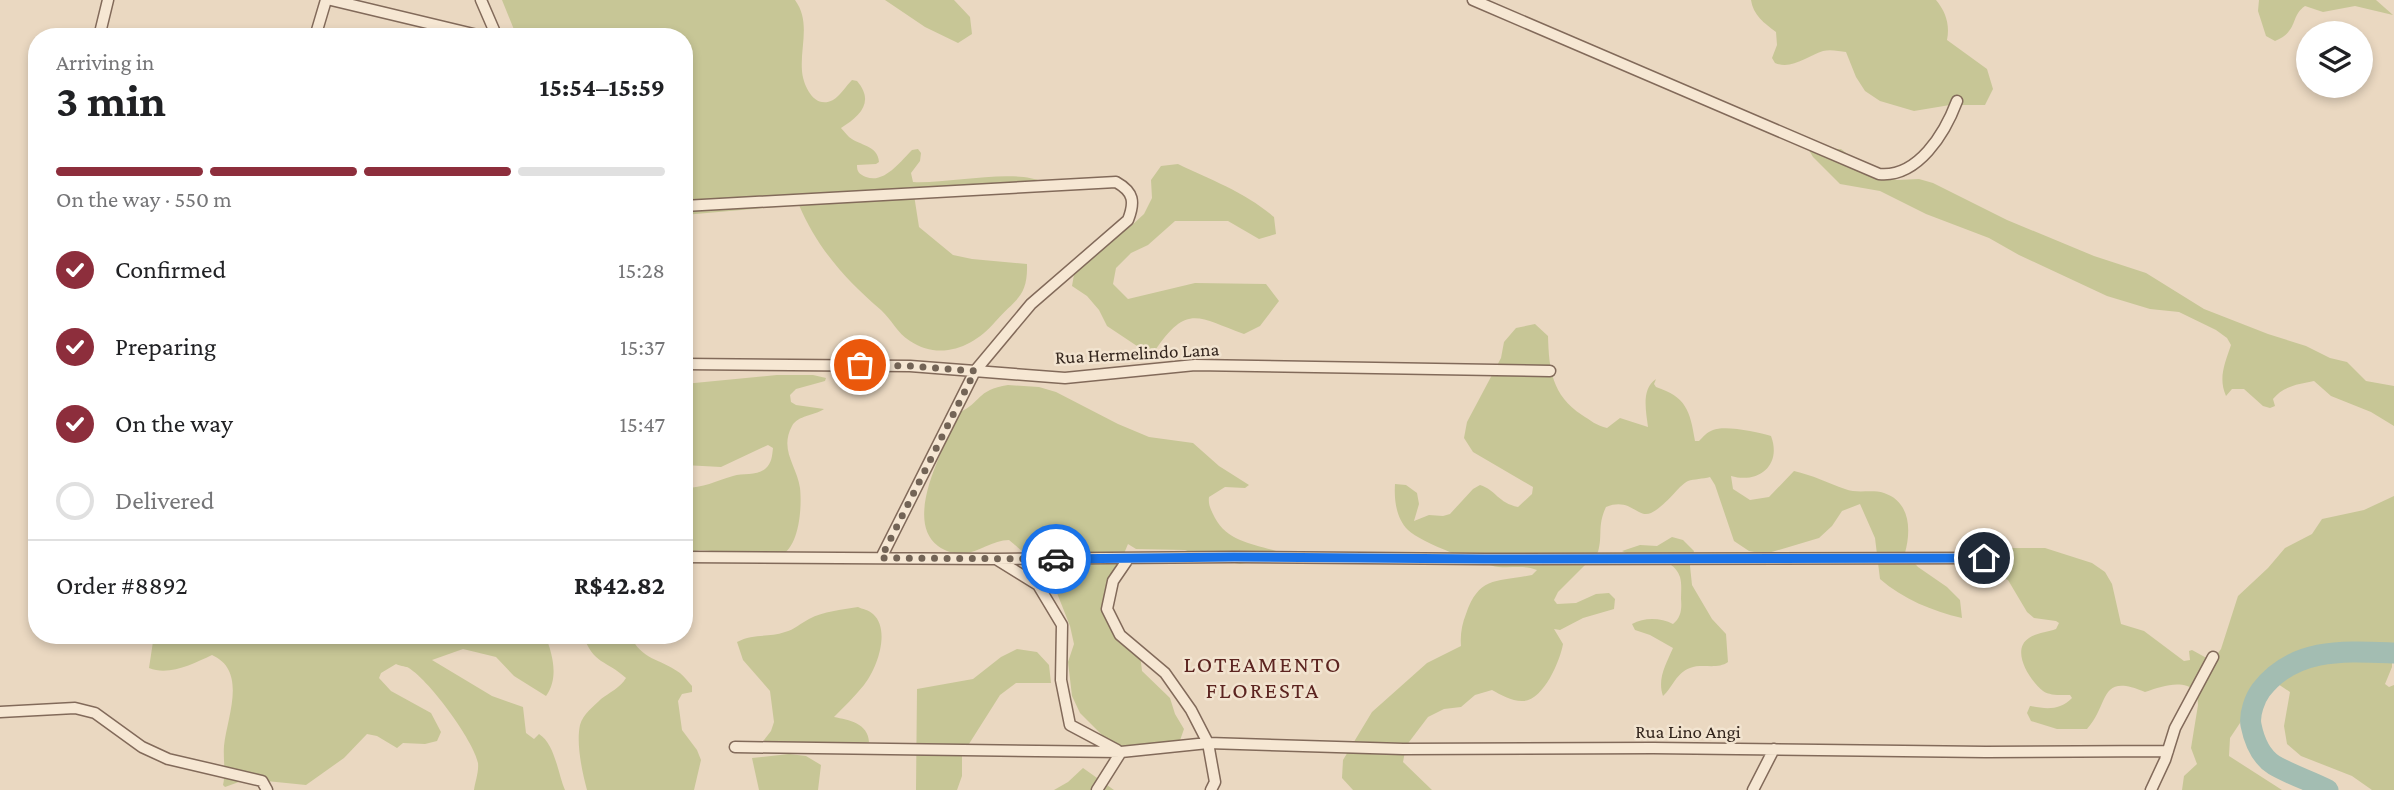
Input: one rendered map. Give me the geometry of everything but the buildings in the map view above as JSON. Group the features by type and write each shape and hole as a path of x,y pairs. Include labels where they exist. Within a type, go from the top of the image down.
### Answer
{"street":[{"path":"101,28 108,0"},
{"path":"318,28 326,0"},
{"path":"331,0 448,28"},
{"path":"481,0 493,28"},
{"path":"1473,0 1879,174 1892,175 1910,169 1942,134 1957,101"},
{"path":"693,206 1116,182 1125,187 1133,197 1128,220 1031,304 975,371 881,558"},
{"name":"Rua Hermelindo Lana","path":"693,364 910,366 1065,378 1195,365 1550,371"},
{"path":"693,556 996,559 1984,558"},
{"path":"996,559 1038,584 1062,625 1061,680 1070,725 1121,752 1097,790"},
{"path":"1128,559 1113,581 1107,609 1120,635 1165,673 1191,710 1208,743 1215,782 1211,790"},
{"path":"2151,790 2175,728 2213,657"},
{"path":"0,712 75,708 95,713 142,747 159,755 262,781 267,790"},
{"name":"Rua Lino Angi","path":"735,747 1121,752 1208,743 1403,750 2168,751"},
{"path":"1753,790 1774,749"}],"shaded area":[{"path":"502,0 795,0 803,17 802,62 807,89 815,99 826,102 833,100 852,80 857,81 865,96 863,108 841,128 849,137 872,149 878,156 879,162 876,164 857,165 860,174 873,178 885,175 912,150 918,149 921,153 920,161 911,173 913,182 1015,176 1043,182 914,195 919,227 953,255 1027,264 1023,291 987,331 967,344 945,350 921,347 905,338 885,314 844,275 814,235 799,205 693,214 693,28 513,28"},
{"path":"885,0 954,0 970,17 972,34 958,43 925,27"},
{"path":"1751,0 1936,0 1946,19 1947,40 1987,69 1993,89 1985,105 1950,105 1914,111 1880,101 1865,91 1846,52 1826,50 1793,64 1775,63 1772,58 1777,45 1776,32 1763,22"},
{"path":"2259,0 2376,0 2393,15 2355,6 2323,12 2305,6 2297,14 2288,33 2275,41 2266,36 2258,11"},
{"path":"1807,147 1819,150 1841,149 1882,176 1933,183 2007,220 2094,256 2146,273 2204,309 2306,346 2330,358 2347,362 2366,381 2394,386 2394,426 2371,412 2331,396 2314,381 2282,391 2273,399 2275,406 2270,408 2263,406 2244,389 2232,389 2226,396 2222,377 2231,345 2227,338 2216,330 2179,312 2150,309 2107,296 1989,238 1926,214 1880,191 1840,184 1813,157"},
{"path":"1178,164 1227,187 1263,208 1274,217 1276,234 1259,239 1228,221 1175,221 1148,245 1131,253 1116,268 1113,284 1128,299 1195,283 1266,284 1279,301 1260,326 1244,334 1204,319 1185,320 1165,336 1154,352 1137,346 1107,326 1099,310 1087,296 1072,286 1075,269 1113,233 1131,226 1144,214 1152,198 1151,180 1161,166"},
{"path":"1535,324 1548,336 1551,371 1558,390 1572,407 1597,424 1607,428 1620,418 1648,427 1646,394 1656,379 1656,387 1674,395 1685,406 1695,441 1699,441 1709,432 1725,428 1771,436 1773,456 1766,470 1751,477 1731,476 1733,489 1750,500 1769,497 1794,471 1850,490 1879,492 1893,497 1900,503 1907,518 1905,553 1918,567 1947,587 1960,600 1962,618 1918,603 1898,593 1880,579 1875,538 1860,504 1842,511 1832,526 1819,538 1765,554 1749,551 1734,541 1710,477 1688,481 1651,513 1642,513 1622,505 1606,507 1598,552 1558,592 1554,600 1557,604 1576,603 1596,594 1609,593 1615,599 1614,609 1583,618 1560,630 1554,629 1563,644 1555,669 1538,694 1531,699 1520,701 1492,690 1475,695 1461,707 1444,709 1428,717 1406,746 1403,762 1432,790 1353,790 1342,778 1343,760 1372,712 1427,663 1461,646 1466,614 1471,602 1483,587 1499,580 1532,575 1537,570 1499,567 1479,562 1452,553 1415,535 1401,520 1395,490 1395,484 1406,485 1417,493 1419,504 1414,521 1429,515 1450,514 1480,485 1506,503 1518,507 1532,494 1533,487 1473,452 1464,438 1467,422 1501,358 1504,342 1516,328"},
{"path":"777,375 813,375 826,378 825,381 796,389 790,395 791,402 796,405 824,409 795,422 788,435 788,450 800,488 800,515 792,544 780,556 760,560 720,552 693,551 693,487 762,471 770,462 773,448 768,445 721,467 693,465 693,383"},
{"path":"1008,385 1039,387 1056,392 1149,437 1193,443 1219,466 1249,485 1245,488 1225,487 1209,497 1211,510 1226,532 1250,544 1276,551 1258,561 1240,564 1203,557 1185,550 1136,549 1128,544 1115,575 1106,612 1132,638 1140,654 1142,671 1170,698 1184,729 1178,746 1123,747 1105,738 1080,713 1072,696 1068,662 1074,644 1070,626 1057,593 1035,562 1009,540 960,554 940,548 928,534 924,518 925,500 937,461 960,412 984,393"},
{"path":"2394,496 2394,649 2392,667 2385,684 2389,687 2394,685 2394,790 2372,790 2352,776 2301,756 2287,744 2284,726 2290,692 2275,682 2250,708 2230,738 2229,756 2282,790 2182,790 2184,776 2197,764 2191,748 2198,705 2197,691 2185,685 2172,685 2145,692 2130,687 2112,688 2087,729 2057,729 2031,721 2027,713 2030,706 2057,707 2072,698 2070,695 2043,691 2028,673 2022,657 2021,650 2029,638 2056,629 2059,623 2034,618 2027,612 2008,580 1992,572 1984,562 1980,550 1982,538 1989,533 2012,548 2045,548 2092,563 2105,572 2112,584 2121,624 2144,631 2184,661 2190,660 2189,651 2192,650 2212,661 2221,649 2238,596 2285,548 2312,534 2322,519 2364,510"},
{"path":"1672,537 1683,540 1694,551 1690,566 1692,585 1712,619 1726,634 1728,662 1719,666 1685,670 1663,696 1662,678 1673,648 1635,630 1632,624 1648,619 1673,624 1676,622 1681,610 1680,577 1670,564 1622,551 1640,545 1657,546"},
{"path":"858,607 871,613 878,621 881,630 880,650 869,678 834,717 851,721 861,727 865,730 869,742 788,746 766,744 764,740 774,722 770,691 743,660 737,642 749,637 779,634 821,614"},
{"path":"153,644 548,644 554,674 546,696 514,676 496,657 463,649 432,660 492,696 523,707 526,733 534,739 539,734 549,745 565,790 474,790 478,763 468,740 426,683 407,667 396,664 381,673 379,678 391,691 431,713 441,732 437,741 425,744 403,743 397,748 377,736 367,734 344,758 306,785 247,779 225,787 224,746 233,696 229,672 223,662 212,655 173,670 149,668"},
{"path":"636,644 652,658 680,673 692,686 692,692 682,694 678,701 682,730 701,760 694,790 587,790 579,749 580,725 589,710 626,678 596,657 587,645"},
{"path":"1017,649 1037,652 1049,665 1051,683 1016,683 1000,695 962,755 962,776 957,790 916,790 917,689 973,679 1001,657"},
{"path":"789,754 806,756 821,765 818,790 759,790 752,758"},
{"path":"1083,768 1114,790 1054,790"}],"waterway":[{"path":"2328,790 2281,769 2261,752 2251,725 2257,697 2274,676 2305,659 2339,652 2394,653"}],"way so far":[{"path":"860,365 975,371 881,558 1056,559"}],"district":[{"name":"LOTEAMENTO FLORESTA","path":"1263,677"}],"route":[{"path":"1056,559 1984,558"}]}
